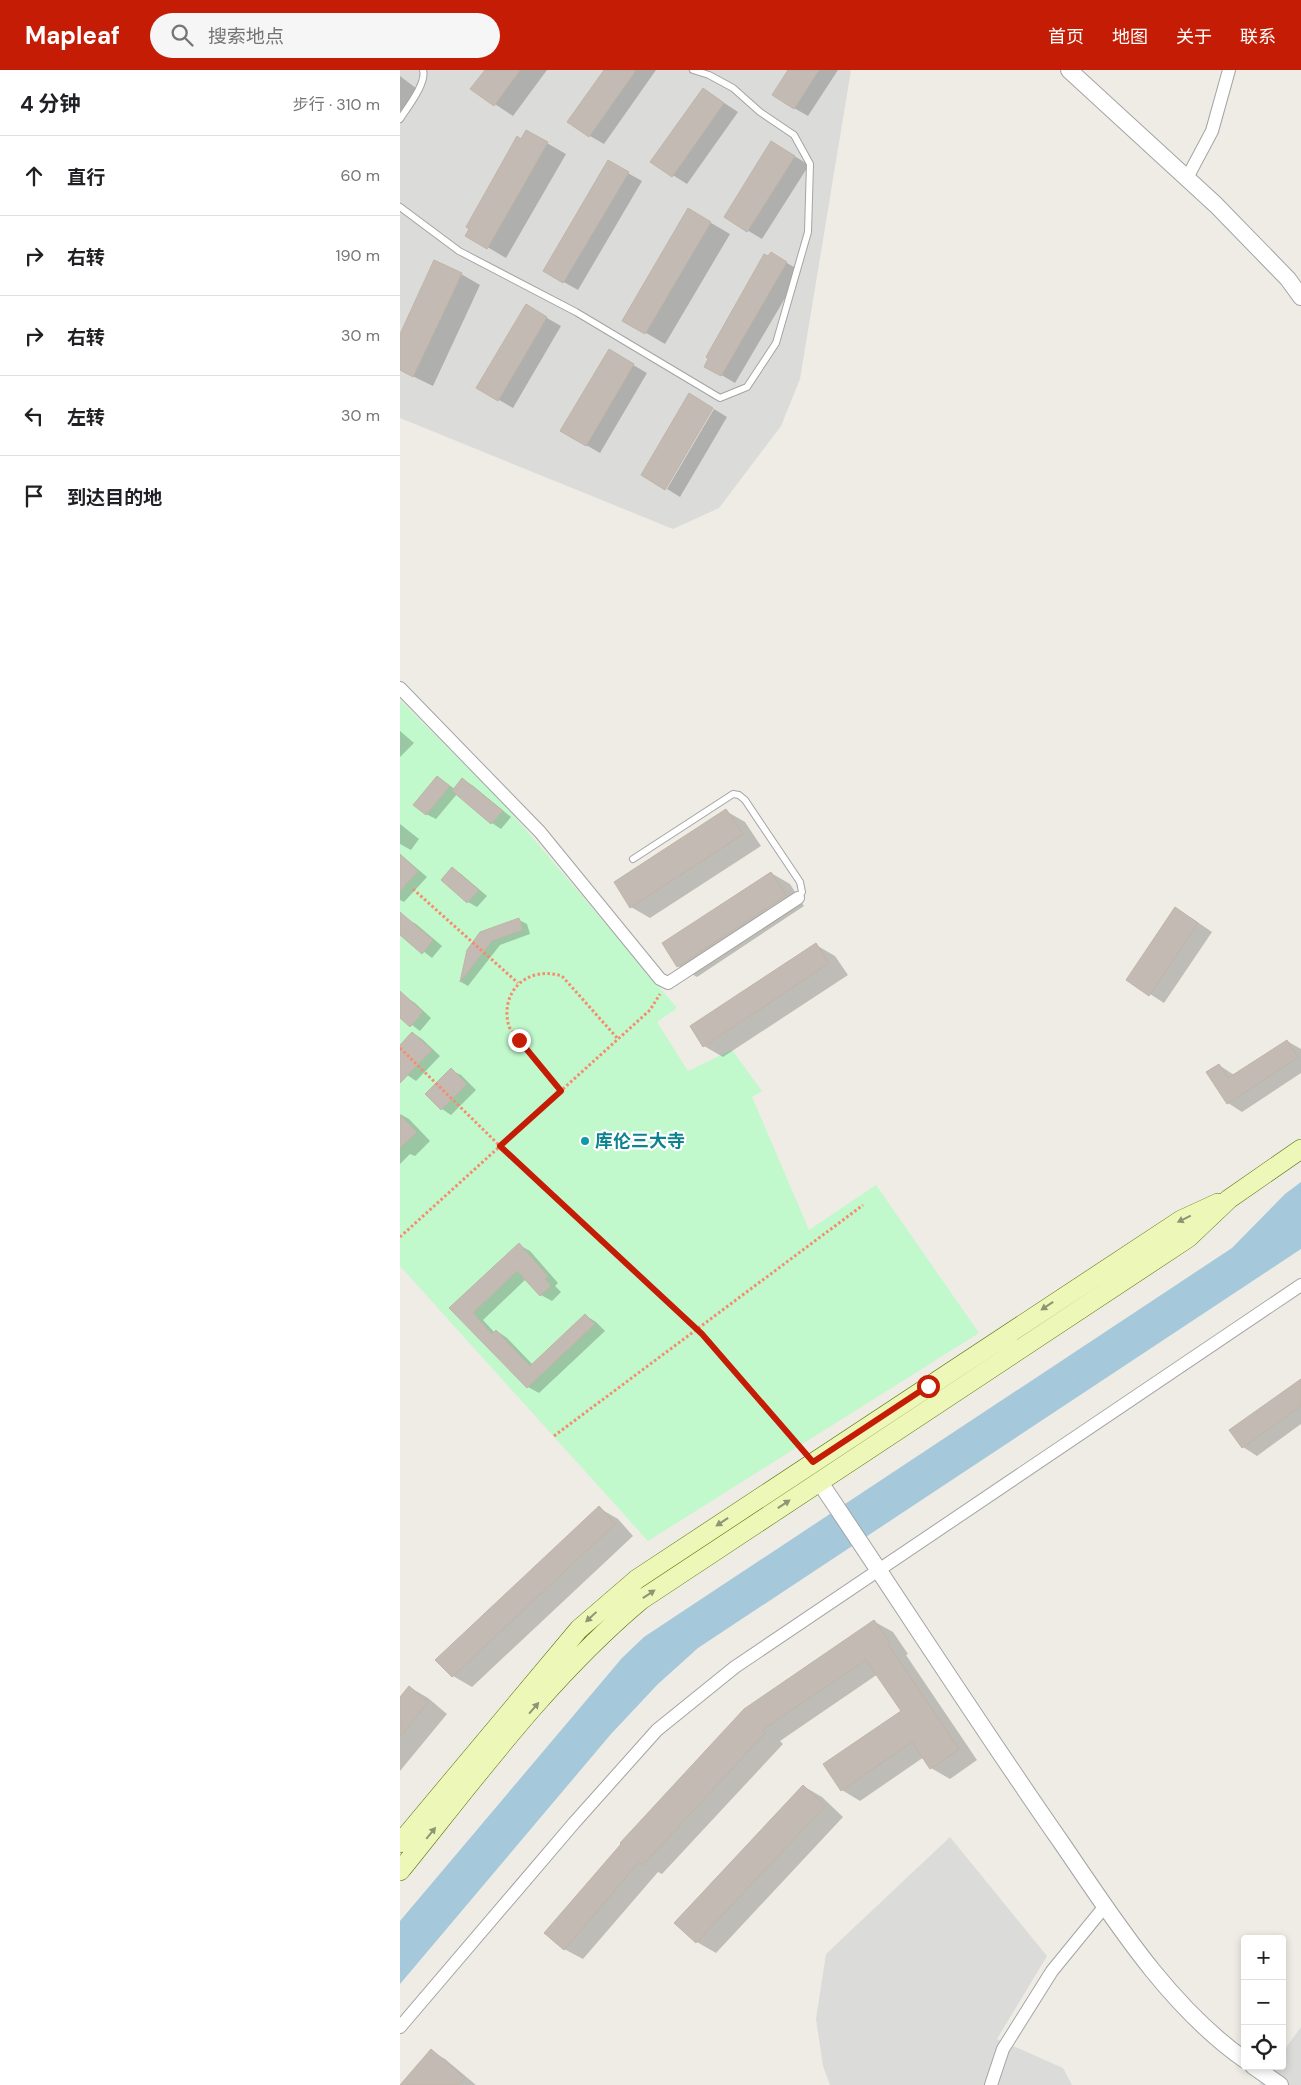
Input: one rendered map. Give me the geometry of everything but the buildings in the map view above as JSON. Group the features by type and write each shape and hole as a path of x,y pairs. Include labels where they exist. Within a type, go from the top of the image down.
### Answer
{"main road":[{"path":"400,1871 582,1652 641,1600 1188,1238 1229,1199 1301,1149"},
{"path":"400,1843 547,1664 579,1629 637,1579 1180,1220 1229,1199"}],"street":[{"path":"1069,70 1216,204 1288,279 1301,297"},
{"path":"1187,178 1212,131 1229,70"},
{"path":"400,688 540,832 660,979 668,983 798,898"},
{"path":"400,2027 574,1823 657,1730 735,1667 1301,1285"},
{"path":"819,1481 1030,1798 1105,1906 1151,1968 1205,2027 1241,2057"},
{"path":"991,2085 1003,2049 1052,1971 1105,1906"},
{"path":"1259,2070 1280,2085"}],"lane":[{"path":"400,119 416,96 424,74 423,70"},
{"path":"400,207 459,251 576,312 720,398 747,387 776,344 808,232 810,164 794,135 760,112 733,88 709,75 693,70"},
{"path":"633,859 733,794 739,795 745,800 800,882 802,892 798,898"}],"path":[{"path":"413,889 518,984"},
{"path":"561,1091 509,1027 506,1018 508,999 518,984 534,974 553,973 562,976 618,1039"},
{"path":"400,1237 650,1010 668,983"},
{"path":"400,1048 500,1146 697,1330 813,1462"},
{"path":"554,1436 863,1205"}],"shaded area":[{"path":"400,70 851,70 800,379 781,426 719,508 673,529 400,418"},
{"path":"950,1837 1047,1956 997,2039 1063,2068 1072,2085 830,2085 823,2066 816,2019 826,1954"},
{"path":"1301,2027 1301,2085 1259,2085 1270,2070 1286,2070 1286,2048"}],"green space":[{"name":"库伦三大寺","path":"400,700 504,804 677,1008 657,1022 688,1071 732,1050 762,1091 752,1097 809,1230 876,1185 979,1333 648,1541 400,1266"}],"water":[{"path":"1301,1182 1301,1249 698,1648 658,1684 611,1734 400,1984 400,1921 622,1658 644,1637 1232,1248 1285,1194"}],"place":[{"name":"库伦三大寺","path":"585,1141"}],"route":[{"path":"519,1040 561,1091 500,1146 702,1334 813,1462 928,1386"}]}
